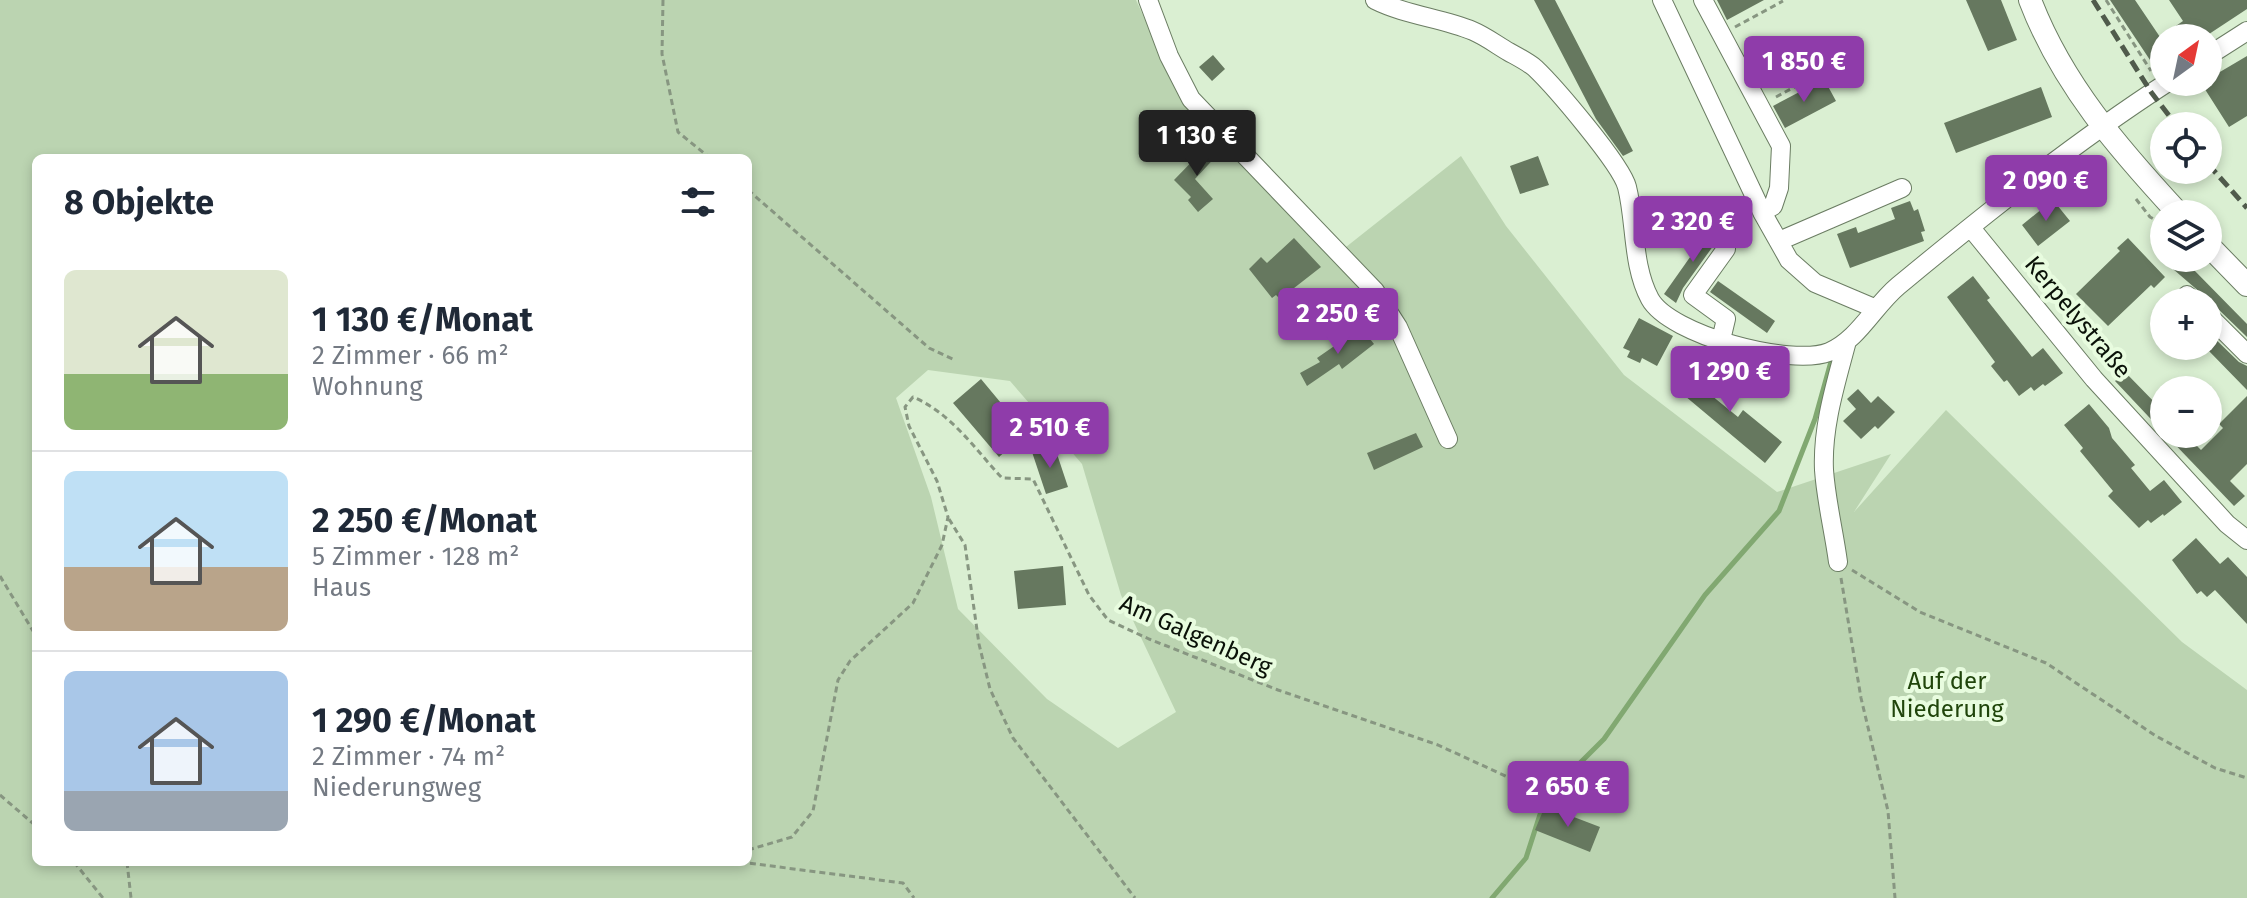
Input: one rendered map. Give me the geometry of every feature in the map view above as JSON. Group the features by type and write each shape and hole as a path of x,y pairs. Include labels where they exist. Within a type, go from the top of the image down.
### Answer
{"main road":[{"path":"2030,0 2067,76 2102,127 2167,200"},
{"path":"2222,259 2247,285"}],"street":[{"path":"1148,0 1169,56 1191,99 1375,291 1398,327 1448,439"},
{"path":"1375,0 1474,31 1533,66 1595,138 1626,183 1641,278 1651,302 1668,317 1721,340 1771,353 1827,353 1847,341 1874,308 1895,289 2102,127 2150,94"},
{"path":"1662,0 1762,212 1789,260 1815,283 1874,308"},
{"path":"1703,0 1781,146 1779,188 1773,206 1762,212"},
{"path":"2222,47 2247,31"},
{"path":"1779,241 1902,188"},
{"name":"Kerpelystraße","path":"1971,228 2094,379 2227,524 2247,540"},
{"path":"1721,340 1726,319 1693,295 1726,249"},
{"path":"2222,329 2247,354"},
{"path":"1838,562 1824,471 1829,413 1847,341"}],"path":[{"path":"663,0 662,54 678,132 705,154"},
{"path":"2106,0 2150,63"},
{"path":"1721,34 1783,1"},
{"path":"1759,106 1820,73"},
{"path":"752,193 929,348 955,360"},
{"name":"Am Galgenberg","path":"948,517 937,481 909,426 905,407 913,397 930,404 954,425 1002,478 1033,479 1089,595 1108,620 1278,690 1438,745 1547,795 1576,804"},
{"path":"752,849 792,837 813,811 838,680 850,661 913,603 942,545 948,517"},
{"path":"948,517 965,545 979,644 990,689 1013,738 1135,898"},
{"path":"1838,562 1920,612 2046,663 2156,736 2215,768 2247,778"},
{"path":"1838,562 1861,698 1888,811 1895,898"},
{"path":"0,576 32,629"},
{"path":"0,795 32,823"},
{"path":"752,864 903,883 914,898"},
{"path":"77,866 103,898"},
{"path":"127,866 131,898"}],"green space":[{"name":"Auf der Niederung","path":"0,0 1136,0 1154,39 1168,36 1202,100 1244,147 1346,247 1461,156 1506,226 1624,375 1777,492 1891,454 1854,512 1946,410 2182,642 2247,690 2247,898 0,898","holes":["928,370 1010,381 1082,464 1121,595 1176,712 1118,748 1047,699 958,609 931,497 896,398"]}],"building":[{"path":"1534,0 1555,0 1633,151 1623,156 1596,119"},
{"path":"1717,0 1764,0 1727,20"},
{"path":"1966,0 2001,0 2017,40 1988,51"},
{"path":"2110,0 2135,0 2151,24 2150,60"},
{"path":"2169,0 2247,0 2247,9 2222,25 2179,24 2183,21"},
{"path":"1213,55 1225,69 1212,81 1199,67"},
{"path":"2247,56 2247,116 2229,127 2209,96 2222,96 2222,71"},
{"path":"1824,79 1836,101 1785,128 1773,106"},
{"path":"2041,87 2052,117 1956,153 1944,123"},
{"path":"1210,143 1220,152 1195,179 1213,199 1198,212 1188,200 1191,197 1174,180"},
{"path":"1538,156 1549,185 1520,194 1510,166"},
{"path":"2053,200 2070,221 2038,246 2022,225"},
{"path":"1910,201 1914,211 1918,209 1925,231 1921,232 1924,241 1850,268 1837,234 1856,227 1858,233 1895,219 1891,208"},
{"path":"1712,226 1725,235 1716,242 1676,303 1664,294"},
{"path":"1294,238 1321,267 1280,299 1276,295 1272,298 1249,269 1261,257 1267,263"},
{"path":"2128,238 2150,261 2150,272 2160,272 2165,277 2154,288 2151,285 2108,326 2076,294 2120,251 2117,248"},
{"path":"2176,272 2196,272 2212,288 2195,288"},
{"path":"1973,276 1990,298 1987,300 2032,357 2043,348 2063,373 2045,386 2043,384 2034,391 2031,387 2019,396 2007,380 2004,382 1991,366 1995,362 1947,297"},
{"path":"1718,281 1775,321 1767,333 1710,292"},
{"path":"2222,299 2247,324 2247,337 2222,313"},
{"path":"1639,318 1673,336 1657,366 1642,358 1640,363 1627,357 1630,351 1623,348"},
{"path":"1363,330 1374,344 1342,369 1339,364 1307,386 1300,373 1320,362 1317,358 1353,333 1355,336"},
{"path":"2222,346 2247,366 2247,390 2218,360 2222,360"},
{"path":"1716,353 1727,361 1706,391 1738,417 1743,410 1782,442 1765,463 1679,391 1690,378 1696,382"},
{"path":"2125,372 2150,398 2150,418 2115,381"},
{"path":"981,379 1026,433 999,457 953,403"},
{"path":"1858,389 1871,403 1878,396 1895,412 1878,429 1875,426 1861,439 1843,421 1856,409 1847,399"},
{"path":"2247,396 2247,464 2230,481 2245,496 2234,506 2178,448 2222,448 2222,421"},
{"path":"2089,404 2135,465 2131,468 2150,491 2164,480 2182,502 2164,516 2151,523 2148,520 2139,528 2108,496 2113,491 2080,451 2083,448 2064,425"},
{"path":"1416,433 1423,447 1374,470 1367,453"},
{"path":"1054,445 1068,487 1046,494 1032,452"},
{"path":"2196,538 2220,564 2228,557 2247,577 2247,624 2215,590 2207,597 2201,591 2197,594 2172,560"},
{"path":"1063,566 1066,605 1018,609 1014,571"},
{"path":"1545,806 1600,827 1590,852 1535,830"}],"waterway":[{"path":"1553,790 1604,739 1705,595 1779,511 1815,419 1832,358"},
{"path":"1492,898 1526,858 1545,799"}],"railway":[{"path":"2093,0 2166,112"},
{"path":"2222,180 2247,208"}]}
